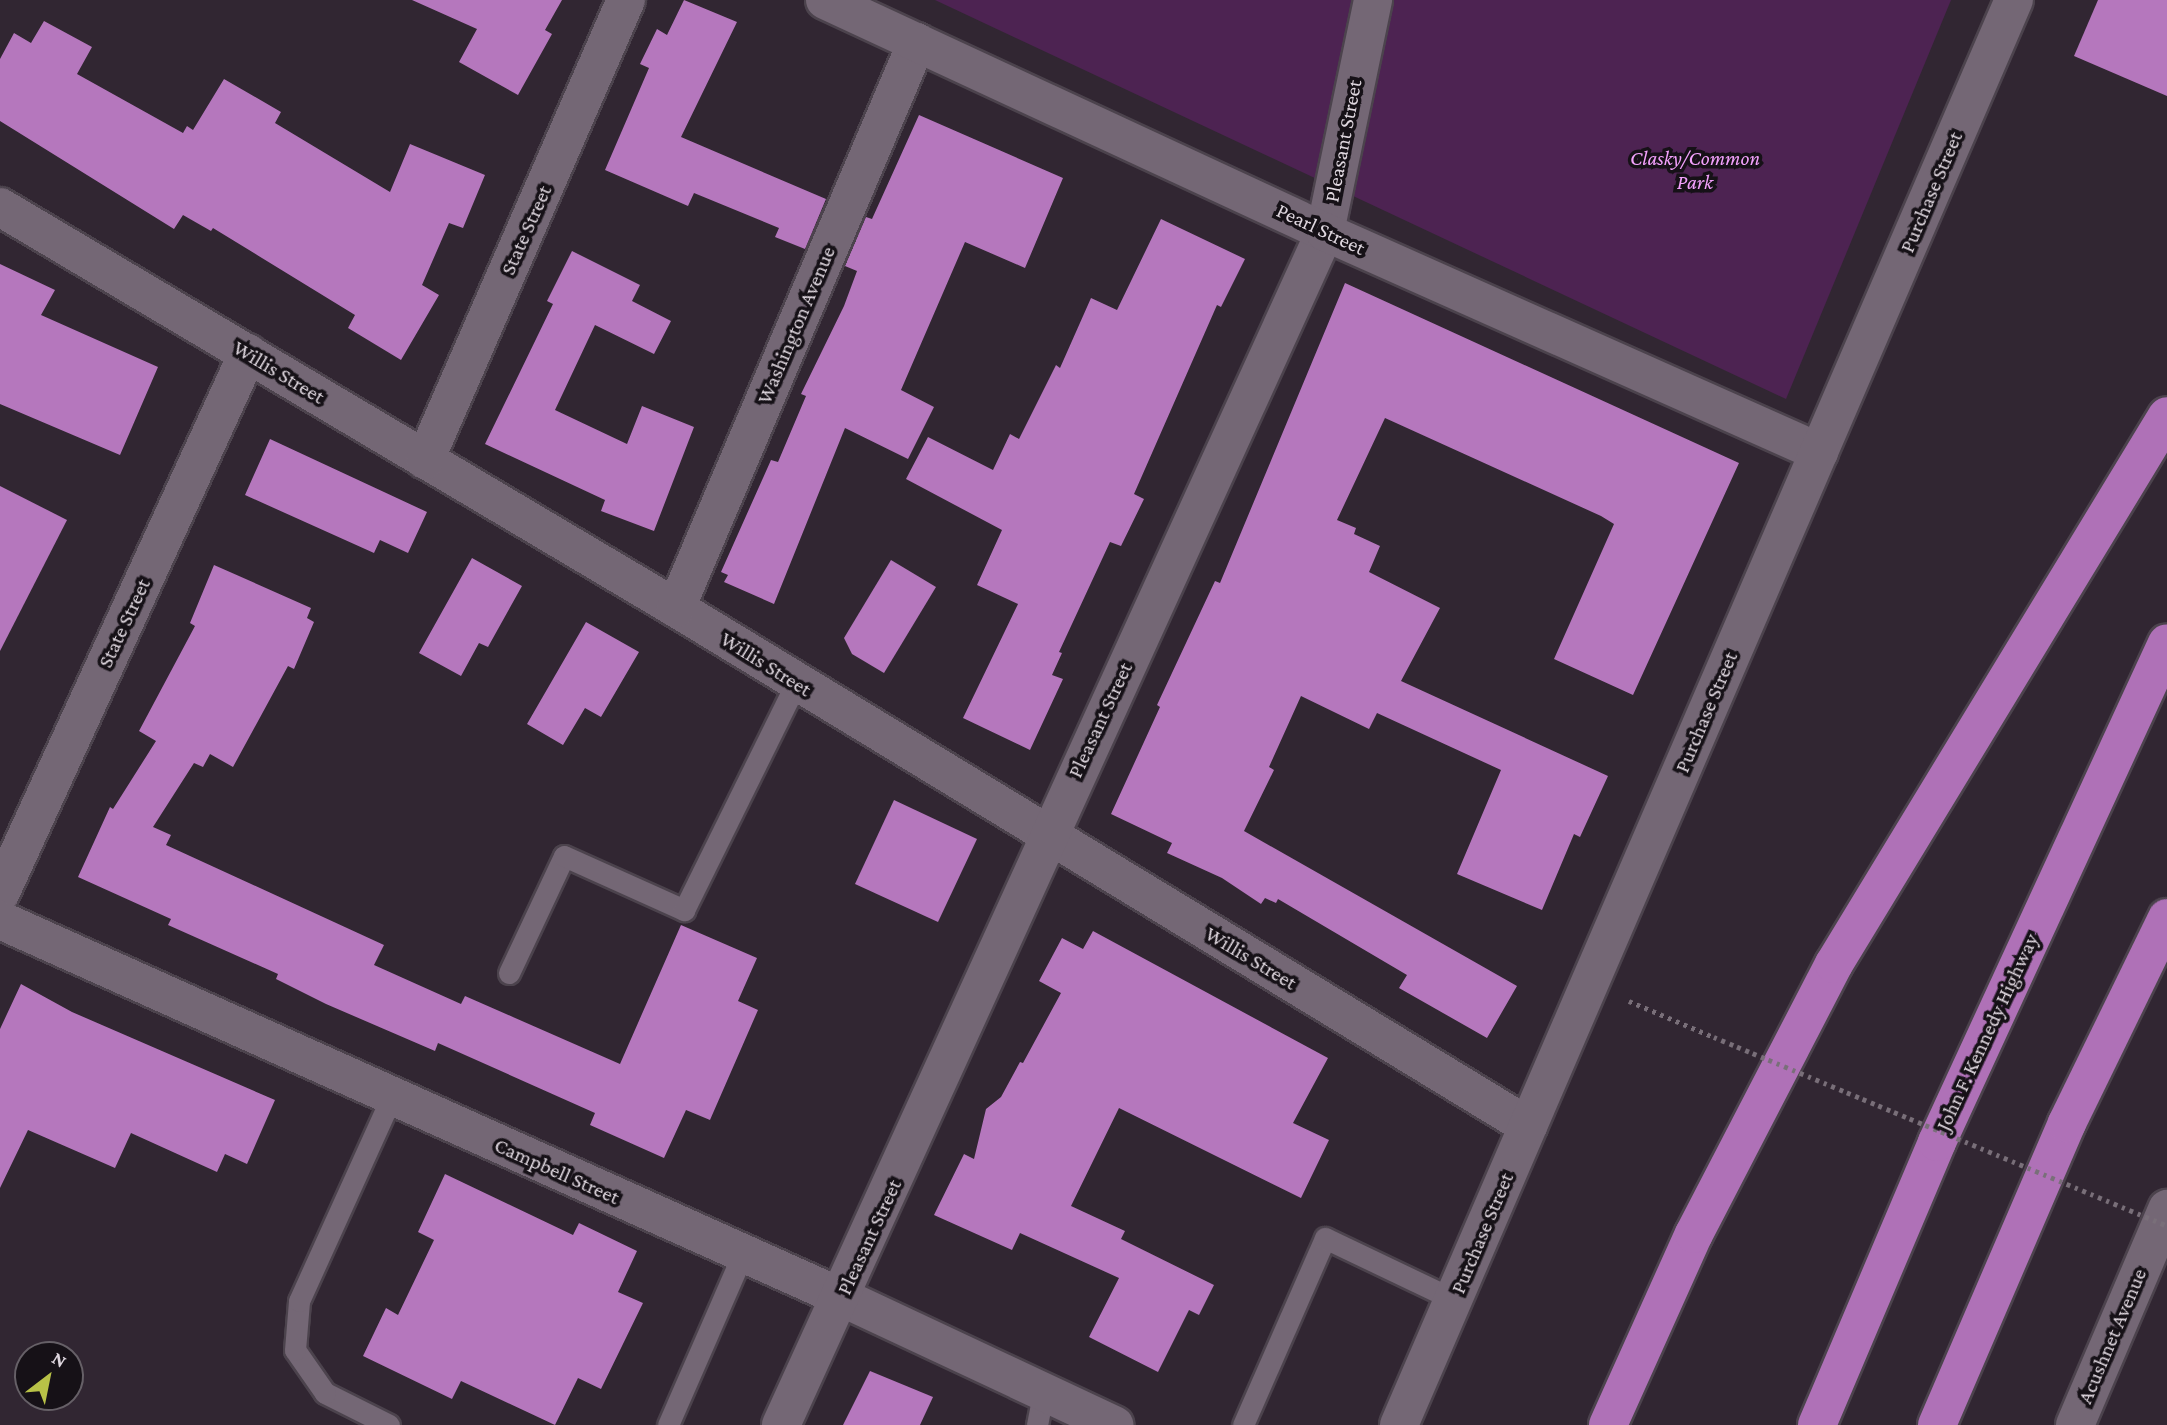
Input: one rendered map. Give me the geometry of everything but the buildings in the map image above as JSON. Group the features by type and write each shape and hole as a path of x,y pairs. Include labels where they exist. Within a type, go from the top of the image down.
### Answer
{"highway":[{"path":"1608,1425 1693,1234 1828,975 2167,416"},
{"name":"John F. Kennedy Highway","path":"1817,1425 1937,1142 2167,643"},
{"path":"1937,1425 2067,1123 2167,918"}],"street":[{"name":"State Street","path":"425,460 626,0"},
{"name":"Pearl Street","path":"825,0 1325,232 1819,452"},
{"name":"Pleasant Street","path":"781,1425 841,1297 1047,834 1325,232 1373,0"},
{"name":"Purchase Street","path":"1399,1425 2014,0"},
{"name":"Washington Avenue","path":"676,608 917,43"},
{"name":"Willis Street","path":"0,207 676,608 1528,1126"},
{"name":"State Street","path":"0,894 248,353"},
{"name":"Campbell Street","path":"0,920 391,1098 841,1297 1040,1410 1114,1425"},
{"name":"Acushnet Avenue","path":"2075,1425 2167,1209"}],"lane":[{"path":"509,973 564,856 684,910 796,683"},
{"path":"389,1425 325,1393 295,1350 299,1301 391,1098"},
{"path":"1243,1425 1325,1238 1453,1299"},
{"path":"668,1425 743,1253"}],"path":[{"path":"1589,985 2167,1226"}],"green space":[{"name":"Clasky/Common Park","path":"935,0 1951,0 1786,399"}]}
